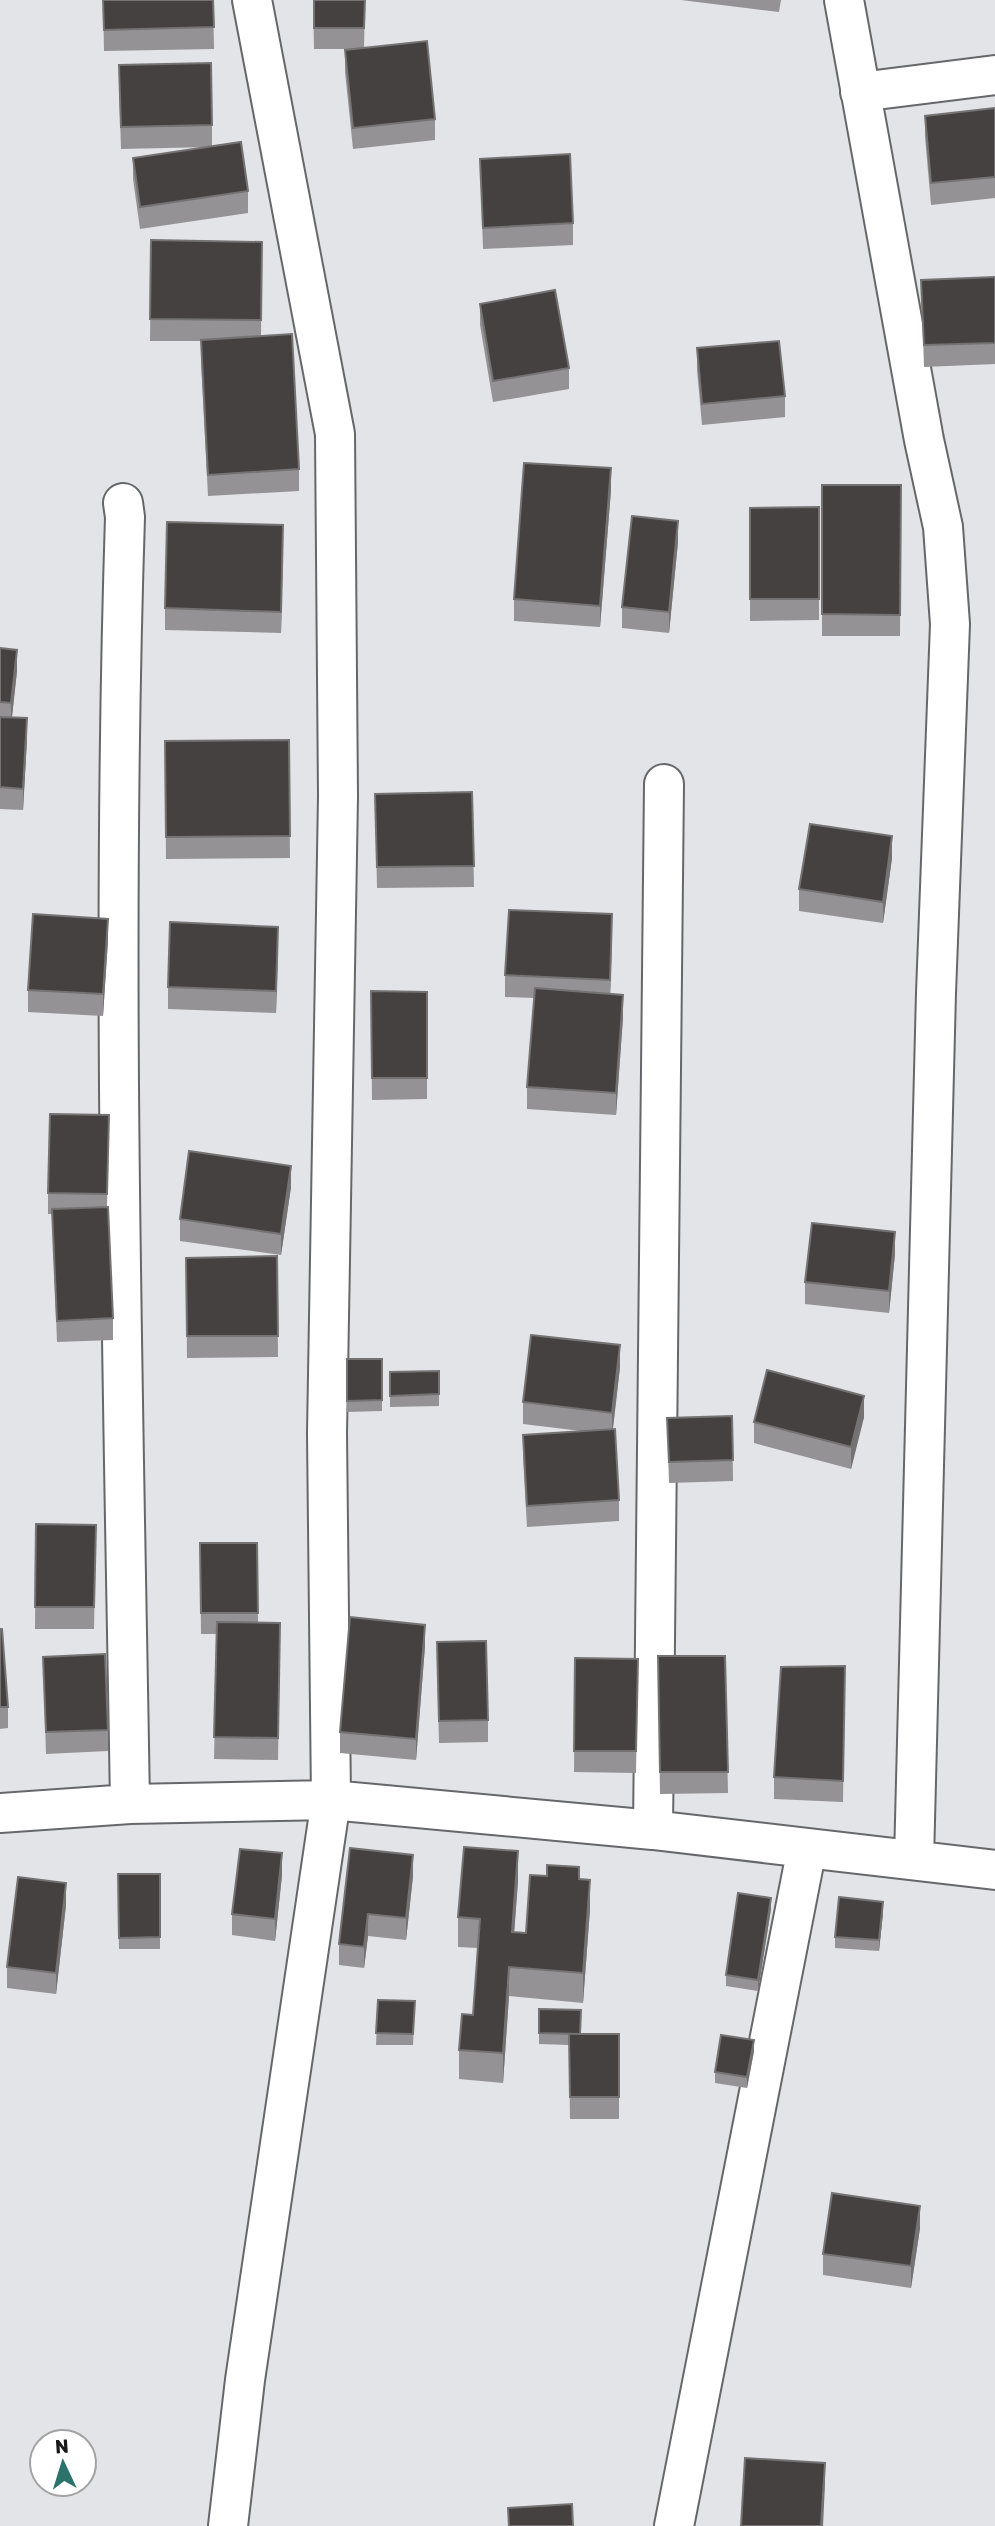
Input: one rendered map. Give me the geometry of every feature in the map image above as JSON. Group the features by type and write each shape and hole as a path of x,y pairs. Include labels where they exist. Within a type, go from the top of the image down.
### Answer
{"street":[{"path":"228,2526 245,2380 331,1800 327,1433 338,796 335,434 252,0"},
{"path":"844,0 924,440 943,527 950,624 936,993 914,1860"},
{"path":"860,92 995,75"},
{"path":"123,503 119,1129 130,1804"},
{"path":"653,1830 664,784"},
{"path":"0,1813 130,1804 331,1800 653,1830 995,1870"},
{"path":"674,2526 807,1848"}],"building":[{"path":"103,0 213,0 214,27 104,30"},
{"path":"314,0 365,0 364,28 314,28"},
{"path":"427,41 435,119 353,128 345,50"},
{"path":"211,63 212,125 121,127 119,65"},
{"path":"995,108 995,177 931,183 925,116"},
{"path":"241,142 248,191 140,207 133,158"},
{"path":"570,154 573,223 483,228 480,159"},
{"path":"151,240 262,242 261,320 150,319"},
{"path":"995,277 995,343 924,345 921,280"},
{"path":"555,290 569,368 493,381 480,304"},
{"path":"292,334 299,469 208,475 201,340"},
{"path":"779,341 785,396 702,404 697,348"},
{"path":"524,463 611,468 600,606 514,599"},
{"path":"822,485 901,485 900,615 822,614"},
{"path":"819,507 819,599 750,599 750,508"},
{"path":"632,516 678,521 669,612 622,607"},
{"path":"167,522 283,525 281,612 165,608"},
{"path":"0,648 17,650 11,703 0,702"},
{"path":"0,717 27,718 23,789 0,787"},
{"path":"289,740 290,836 166,837 165,741"},
{"path":"472,792 474,866 377,867 375,794"},
{"path":"810,824 892,836 883,902 799,889"},
{"path":"509,910 612,914 610,980 505,975"},
{"path":"33,914 108,919 103,994 28,990"},
{"path":"170,922 278,927 276,991 168,987"},
{"path":"535,988 623,995 616,1093 527,1087"},
{"path":"371,991 427,992 427,1078 372,1078"},
{"path":"50,1114 109,1115 107,1194 48,1193"},
{"path":"189,1151 291,1166 281,1234 180,1219"},
{"path":"108,1207 113,1318 57,1321 52,1209"},
{"path":"812,1223 895,1232 889,1291 805,1282"},
{"path":"277,1256 278,1336 187,1336 186,1258"},
{"path":"531,1335 620,1345 612,1413 523,1402"},
{"path":"347,1359 382,1359 382,1400 347,1401"},
{"path":"767,1370 864,1396 851,1447 754,1422"},
{"path":"439,1371 439,1394 390,1396 390,1372"},
{"path":"732,1416 733,1460 669,1462 667,1418"},
{"path":"615,1429 619,1500 527,1506 523,1435"},
{"path":"36,1524 96,1525 94,1607 35,1607"},
{"path":"200,1543 257,1543 258,1613 201,1613"},
{"path":"350,1617 425,1625 416,1739 340,1732"},
{"path":"217,1622 280,1623 278,1738 214,1737"},
{"path":"2,1629 8,1707 0,1707"},
{"path":"486,1641 488,1720 439,1721 437,1642"},
{"path":"105,1654 108,1730 46,1732 43,1657"},
{"path":"658,1656 725,1656 728,1772 660,1772"},
{"path":"575,1658 638,1659 636,1751 574,1751"},
{"path":"845,1666 843,1781 774,1777 781,1667"},
{"path":"464,1847 518,1851 512,1932 526,1933 530,1875 547,1876 547,1865 579,1867 579,1879 590,1880 583,1973 509,1967 503,2053 459,2050 462,2014 473,2015 480,1919 458,1917"},
{"path":"350,1848 413,1855 406,1918 368,1914 364,1947 339,1944"},
{"path":"240,1849 282,1853 275,1919 232,1914"},
{"path":"118,1874 160,1874 160,1937 119,1938"},
{"path":"18,1877 66,1883 56,1973 7,1967"},
{"path":"738,1893 771,1898 758,1980 726,1975"},
{"path":"839,1897 883,1902 879,1940 835,1937"},
{"path":"378,2000 415,2001 413,2034 376,2033"},
{"path":"539,2009 581,2010 580,2034 539,2033"},
{"path":"569,2034 619,2034 619,2097 570,2097"},
{"path":"721,2035 754,2040 747,2077 715,2072"},
{"path":"832,2193 920,2206 911,2266 823,2254"},
{"path":"745,2458 825,2463 821,2526 741,2526"},
{"path":"572,2504 573,2526 509,2526 508,2508"}]}
